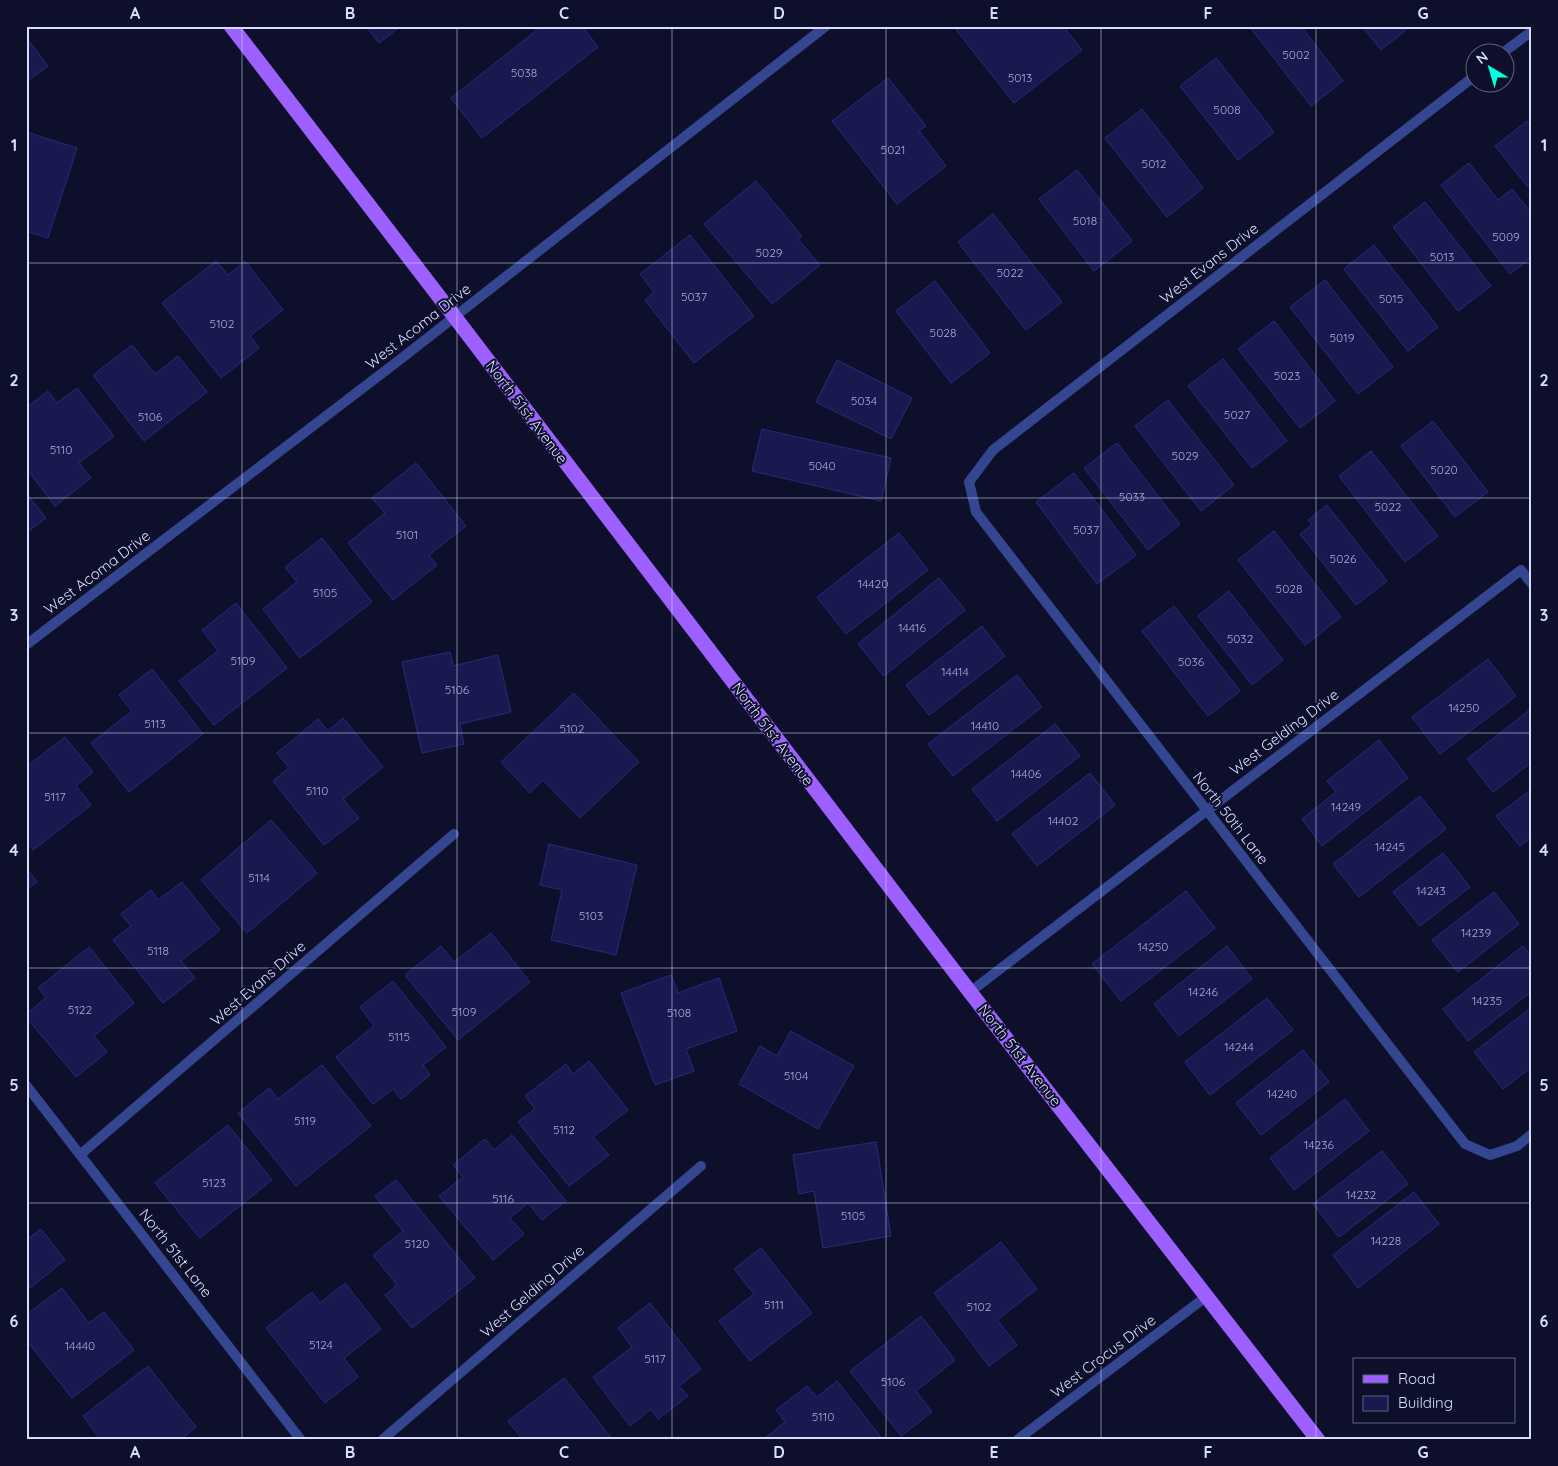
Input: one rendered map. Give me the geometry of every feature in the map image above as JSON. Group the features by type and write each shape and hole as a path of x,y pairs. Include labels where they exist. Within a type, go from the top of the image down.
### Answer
{"main road":[{"name":"North 51st Avenue","path":"231,26 970,992 1318,1440"}],"street":[{"name":"West Acoma Drive","path":"26,645 454,316 826,26"},
{"path":"1516,43 1532,31"},
{"name":"West Evans Drive","path":"969,482 993,450 1466,83"},
{"name":"North 50th Lane","path":"969,482 976,512 1465,1144 1490,1156 1517,1146 1532,1134"},
{"name":"West Gelding Drive","path":"970,992 1521,570 1532,584"},
{"name":"West Evans Drive","path":"81,1154 454,834"},
{"name":"North 51st Lane","path":"26,1085 301,1440"},
{"name":"West Gelding Drive","path":"382,1440 702,1166"},
{"name":"West Crocus Drive","path":"1017,1440 1207,1296"}],"building":[{"path":"366,26 401,26 379,43"},
{"path":"542,26 582,26 598,47 482,138 451,98"},
{"path":"1063,26 1082,50 1014,103 954,27"},
{"path":"1249,26 1301,26 1343,81 1311,106"},
{"path":"1362,26 1411,26 1381,50"},
{"path":"26,37 48,66 26,82"},
{"path":"1216,58 1274,132 1238,160 1180,86"},
{"path":"888,78 926,126 919,131 946,166 897,204 832,121"},
{"path":"1142,109 1203,188 1167,217 1105,138"},
{"path":"1527,121 1532,128 1532,192 1495,146"},
{"path":"26,132 77,148 48,238 26,231"},
{"path":"1469,163 1498,200 1512,189 1532,214 1532,257 1510,274 1441,185"},
{"path":"1077,170 1132,241 1094,271 1039,199"},
{"path":"756,181 802,236 798,239 820,265 772,304 704,224"},
{"path":"1425,202 1491,286 1458,311 1393,227"},
{"path":"993,214 1062,302 1026,330 958,242"},
{"path":"690,235 754,316 694,363 645,300 654,292 640,274"},
{"path":"1374,245 1438,327 1408,351 1344,269"},
{"path":"216,261 228,275 245,261 283,310 250,336 259,348 221,378 162,303"},
{"path":"1325,280 1393,367 1358,394 1290,307"},
{"path":"935,281 990,353 951,383 896,311"},
{"path":"1274,321 1335,401 1300,428 1238,349"},
{"path":"132,345 155,374 178,356 207,392 144,441 93,375"},
{"path":"1223,359 1287,441 1252,468 1188,386"},
{"path":"837,360 912,398 891,439 816,402"},
{"path":"77,388 114,436 79,463 91,478 55,506 26,468 26,408 48,391 57,403"},
{"path":"1168,400 1234,485 1201,511 1135,426"},
{"path":"1433,421 1488,492 1455,517 1401,446"},
{"path":"762,429 891,458 881,501 752,471"},
{"path":"1117,443 1180,524 1148,550 1084,468"},
{"path":"1371,451 1438,536 1405,562 1339,476"},
{"path":"416,463 466,526 429,555 437,565 393,600 348,543 385,513 372,498"},
{"path":"1074,473 1136,555 1097,584 1036,502"},
{"path":"26,493 46,518 26,533"},
{"path":"1327,505 1387,581 1356,605 1300,534 1312,525 1308,520"},
{"path":"1274,531 1341,617 1305,645 1238,560"},
{"path":"899,533 928,570 846,634 817,597"},
{"path":"322,538 372,602 300,658 263,609 297,582 285,567"},
{"path":"939,578 965,610 884,676 858,644"},
{"path":"1229,591 1283,660 1252,685 1198,616"},
{"path":"236,603 287,668 214,725 179,681 218,651 202,630"},
{"path":"1174,606 1240,691 1208,716 1142,631"},
{"path":"982,626 1005,656 929,715 906,685"},
{"path":"450,652 453,666 498,655 511,712 460,724 464,744 422,753 402,662"},
{"path":"1488,659 1516,696 1440,754 1412,717"},
{"path":"152,669 203,734 129,792 91,743 132,711 119,695"},
{"path":"1017,675 1042,707 953,776 928,744"},
{"path":"574,693 639,762 580,818 543,780 530,793 501,762"},
{"path":"1532,708 1532,762 1493,792 1467,759"},
{"path":"343,718 383,767 343,799 359,818 324,845 273,781 289,768 277,753 318,719 328,731"},
{"path":"1055,724 1080,756 997,821 972,789"},
{"path":"65,737 93,772 76,786 91,805 33,850 26,840 26,767"},
{"path":"1379,740 1408,778 1322,846 1302,819 1336,792 1327,781"},
{"path":"1090,773 1115,805 1037,866 1012,834"},
{"path":"1532,789 1532,837 1520,846 1496,816"},
{"path":"1420,796 1446,829 1359,897 1333,864"},
{"path":"271,820 317,873 247,933 201,880"},
{"path":"549,844 637,865 616,955 551,940 562,890 540,885"},
{"path":"1443,853 1470,887 1420,926 1393,892"},
{"path":"26,868 37,882 26,890"},
{"path":"182,882 220,930 181,961 195,978 163,1003 113,940 131,926 121,914 151,890 158,900"},
{"path":"1186,891 1215,928 1121,1001 1092,964"},
{"path":"1494,892 1519,924 1458,972 1432,940"},
{"path":"491,933 530,982 458,1040 405,975 441,946 454,962"},
{"path":"1227,946 1252,979 1179,1036 1154,1004"},
{"path":"1523,946 1532,957 1532,991 1468,1041 1443,1009"},
{"path":"89,947 134,1003 94,1036 107,1052 76,1077 26,1017 26,1014 46,998 38,988"},
{"path":"671,975 678,993 719,978 737,1031 686,1049 694,1071 655,1085 621,993"},
{"path":"393,981 446,1047 423,1065 430,1075 401,1099 393,1089 373,1104 336,1057 374,1026 360,1007"},
{"path":"1267,998 1293,1030 1210,1095 1185,1062"},
{"path":"1532,1007 1532,1067 1503,1089 1474,1052"},
{"path":"791,1031 854,1066 818,1129 739,1084 760,1046 777,1056"},
{"path":"1303,1050 1329,1082 1261,1135 1236,1103"},
{"path":"589,1061 628,1110 593,1137 609,1155 569,1186 518,1122 535,1109 525,1096 566,1064 573,1074"},
{"path":"322,1065 371,1126 296,1186 238,1113 269,1088 278,1099"},
{"path":"1345,1099 1369,1131 1294,1190 1270,1158"},
{"path":"228,1125 272,1180 200,1238 155,1183"},
{"path":"512,1135 566,1201 542,1220 528,1203 510,1218 524,1234 493,1260 439,1196 463,1177 453,1165 485,1139 494,1150"},
{"path":"876,1142 891,1236 823,1248 814,1191 799,1194 793,1155"},
{"path":"1382,1151 1408,1184 1339,1237 1313,1204"},
{"path":"396,1180 475,1278 412,1328 385,1295 397,1285 373,1255 403,1231 375,1196"},
{"path":"1414,1192 1439,1224 1358,1288 1333,1255"},
{"path":"41,1229 65,1260 30,1288 26,1283 26,1240"},
{"path":"1001,1242 1037,1289 997,1320 1017,1345 989,1366 934,1293"},
{"path":"761,1248 812,1313 750,1361 719,1321 754,1294 734,1269"},
{"path":"345,1283 381,1329 344,1358 358,1377 325,1403 266,1328 312,1292 320,1303"},
{"path":"62,1288 89,1323 104,1312 134,1350 72,1398 26,1340 26,1315"},
{"path":"650,1303 701,1369 679,1386 688,1396 658,1419 651,1409 630,1426 593,1377 632,1347 618,1328"},
{"path":"921,1316 955,1360 916,1391 932,1412 901,1436 850,1371"},
{"path":"148,1366 196,1427 180,1440 101,1440 83,1416"},
{"path":"564,1378 613,1440 523,1440 508,1421"},
{"path":"837,1381 883,1440 764,1439 785,1422 776,1410 807,1386 817,1397"}]}
